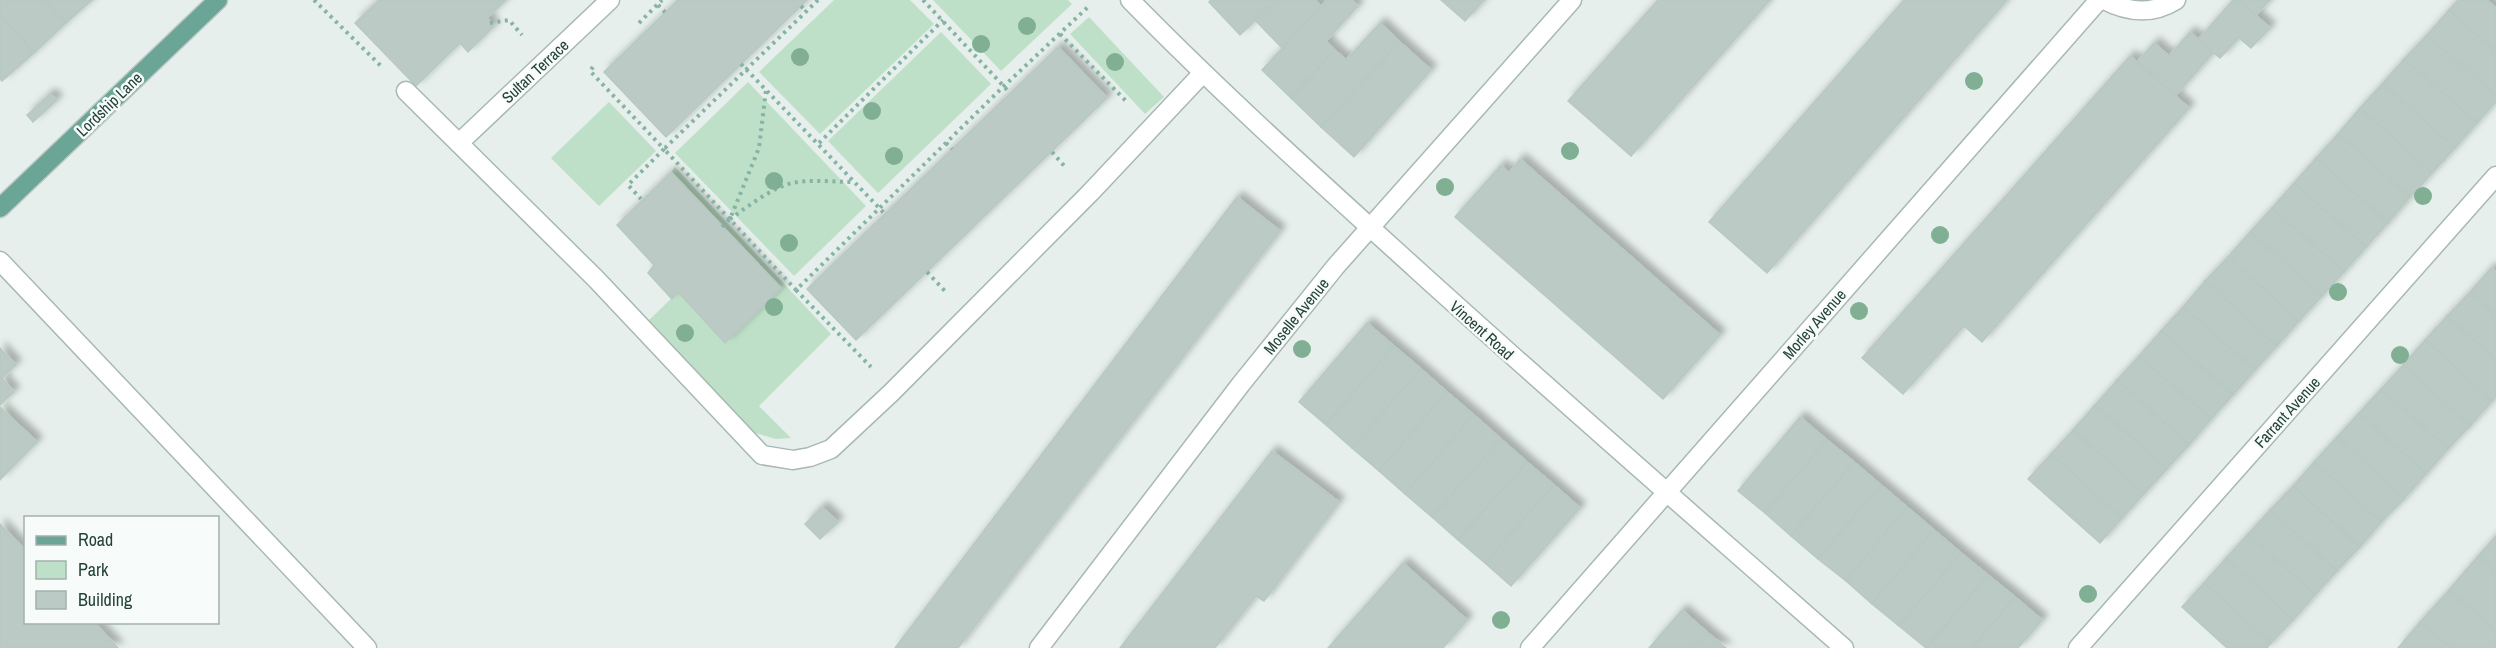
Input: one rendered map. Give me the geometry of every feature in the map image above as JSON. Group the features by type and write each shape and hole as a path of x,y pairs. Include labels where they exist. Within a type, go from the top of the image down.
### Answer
{"main road":[{"name":"Lordship Lane","path":"0,208 218,0"}],"street":[{"name":"Sultan Terrace","path":"459,142 610,0"},
{"name":"Vincent Road","path":"1130,0 1202,74 1580,419 1844,648"},
{"name":"Moselle Avenue","path":"1039,648 1241,384 1336,266 1572,0"},
{"name":"Morley Avenue","path":"1530,648 2098,0"},
{"path":"2104,0 2121,9 2143,12 2165,7 2176,0"},
{"path":"406,91 596,279 762,455 793,460 810,457 831,449 891,393 1090,193 1202,74"},
{"name":"Farrant Avenue","path":"2078,648 2496,176"},
{"path":"0,261 367,648"}],"path":[{"path":"314,0 406,91"},
{"path":"632,30 662,0"},
{"path":"641,200 628,185 818,0"},
{"path":"923,0 1010,93"},
{"path":"658,5 665,12"},
{"path":"801,6 806,11"},
{"path":"598,62 590,70 796,290 1089,6"},
{"path":"819,143 943,20"},
{"path":"1060,34 1151,127"},
{"path":"741,64 885,214"},
{"path":"730,219 759,148 766,90"},
{"path":"946,143 952,149"},
{"path":"722,227 730,219 777,188 804,182 854,182"},
{"path":"927,272 950,296"}],"green space":[{"path":"834,0 910,0 934,24 820,134 759,72"},
{"path":"933,0 1068,0 1072,4 1001,71"},
{"path":"1089,17 1164,97 1145,114 1070,34"},
{"path":"941,32 991,84 878,193 828,141"},
{"path":"748,82 866,206 794,276 675,153"},
{"path":"609,102 656,151 599,206 551,158"},
{"path":"675,167 831,334 759,406 791,438 776,439 748,431 647,322 678,292 781,288 671,172"}],"building":[{"path":"0,0 45,0 66,23 34,53 0,15"},
{"path":"45,0 92,0 66,23"},
{"path":"379,0 506,0 487,18 494,26 468,52 460,43 416,86 355,23"},
{"path":"678,0 807,0 666,137 604,72"},
{"path":"1211,0 1277,0 1240,35 1209,2"},
{"path":"1277,0 1315,0 1321,6 1282,48 1255,20"},
{"path":"1327,0 1352,0 1358,6 1326,41 1335,50 1291,98 1262,70"},
{"path":"1441,0 1484,0 1465,21"},
{"path":"1658,0 1770,0 1631,156 1568,101"},
{"path":"1904,0 2007,0 1767,273 1709,222"},
{"path":"2233,0 2239,0 2270,28 2251,48 2239,38 2220,58 2198,40"},
{"path":"2239,0 2270,0 2256,15"},
{"path":"2458,0 2487,0 2496,8 2496,52 2449,10"},
{"path":"2449,10 2496,52 2496,96 2427,35"},
{"path":"0,15 34,53 2,81 0,79"},
{"path":"1380,23 1400,42 1321,127 1291,98 1335,50 1346,60"},
{"path":"2190,32 2213,53 2175,96 2137,62 2154,43 2169,56"},
{"path":"2427,35 2496,96 2496,102 2477,123 2404,59"},
{"path":"1400,42 1431,70 1354,157 1321,127"},
{"path":"1058,47 1107,98 856,340 807,289"},
{"path":"2130,56 2189,108 1982,342 1964,326 1903,394 1862,358"},
{"path":"2404,59 2477,123 2455,148 2382,84"},
{"path":"2382,84 2455,148 2432,173 2360,108"},
{"path":"50,94 57,100 33,122 27,115"},
{"path":"2360,108 2432,173 2410,197 2338,134"},
{"path":"2338,134 2410,197 2388,223 2316,158"},
{"path":"2316,158 2388,223 2366,247 2294,183"},
{"path":"1520,159 1720,335 1663,399 1455,217 1501,165 1509,173"},
{"path":"671,172 781,288 725,343 678,292 672,299 648,273 654,265 617,225"},
{"path":"2294,183 2366,247 2344,272 2272,208"},
{"path":"1237,197 1280,231 958,648 895,648"},
{"path":"2272,208 2344,272 2322,296 2250,232"},
{"path":"2250,232 2322,296 2299,321 2228,257"},
{"path":"2228,257 2299,321 2277,346 2205,281"},
{"path":"2491,268 2496,272 2496,316 2470,292"},
{"path":"2205,281 2277,346 2255,370 2183,307"},
{"path":"2470,292 2496,316 2496,360 2447,316"},
{"path":"2183,307 2255,370 2233,395 2161,331"},
{"path":"2447,316 2496,360 2496,397 2492,401 2425,340"},
{"path":"1367,323 1394,346 1326,425 1299,402"},
{"path":"2161,331 2233,395 2211,419 2139,356"},
{"path":"2425,340 2492,401 2470,426 2403,365"},
{"path":"1394,346 1421,369 1352,448 1326,425"},
{"path":"0,348 16,365 2,378 14,392 0,405"},
{"path":"2139,356 2211,419 2189,445 2117,380"},
{"path":"2403,365 2470,426 2448,449 2381,389"},
{"path":"1421,369 1447,392 1379,471 1352,448"},
{"path":"2117,380 2189,445 2167,469 2095,405"},
{"path":"2381,389 2448,449 2426,474 2359,413"},
{"path":"1447,392 1474,415 1405,494 1379,471"},
{"path":"2095,405 2167,469 2144,494 2073,430"},
{"path":"0,407 37,442 0,480"},
{"path":"2359,413 2426,474 2404,499 2337,437"},
{"path":"1474,415 1501,439 1432,517 1405,494"},
{"path":"1800,417 1827,440 1765,513 1738,491"},
{"path":"2073,430 2144,494 2122,518 2051,454"},
{"path":"2337,437 2404,499 2381,522 2314,462"},
{"path":"1501,439 1527,462 1458,540 1432,517"},
{"path":"1827,440 1854,462 1791,536 1765,513"},
{"path":"1272,451 1339,502 1264,601 1256,596 1215,648 1120,648"},
{"path":"2051,454 2122,518 2100,543 2028,479"},
{"path":"1527,462 1554,485 1485,563 1458,540"},
{"path":"1854,462 1881,485 1818,559 1791,536"},
{"path":"2314,462 2381,522 2360,547 2293,486"},
{"path":"1554,485 1580,508 1511,586 1485,563"},
{"path":"1881,485 1907,507 1846,581 1818,559"},
{"path":"2293,486 2360,547 2337,571 2270,510"},
{"path":"822,507 838,522 820,539 805,524"},
{"path":"1907,507 1934,530 1872,604 1846,581"},
{"path":"2270,510 2337,571 2315,595 2248,534"},
{"path":"0,524 24,549 24,624 96,624 118,648 0,648"},
{"path":"1934,530 1961,553 1899,626 1872,604"},
{"path":"2248,534 2315,595 2293,620 2226,558"},
{"path":"2496,536 2496,572 2478,556"},
{"path":"1961,553 1988,575 1926,648 1899,626"},
{"path":"2478,556 2496,572 2496,631 2449,590"},
{"path":"2226,558 2293,620 2271,643 2204,583"},
{"path":"1403,563 1467,620 1443,648 1328,648"},
{"path":"1988,575 2015,597 1972,648 1927,648"},
{"path":"2204,583 2271,643 2267,648 2227,648 2182,607"},
{"path":"2449,590 2496,631 2496,648 2450,648 2420,622"},
{"path":"2015,597 2042,620 2018,648 1972,648"},
{"path":"1682,610 1708,633 1695,648 1649,648"},
{"path":"2420,622 2450,648 2398,648"},
{"path":"1708,633 1726,648 1695,648"}]}
